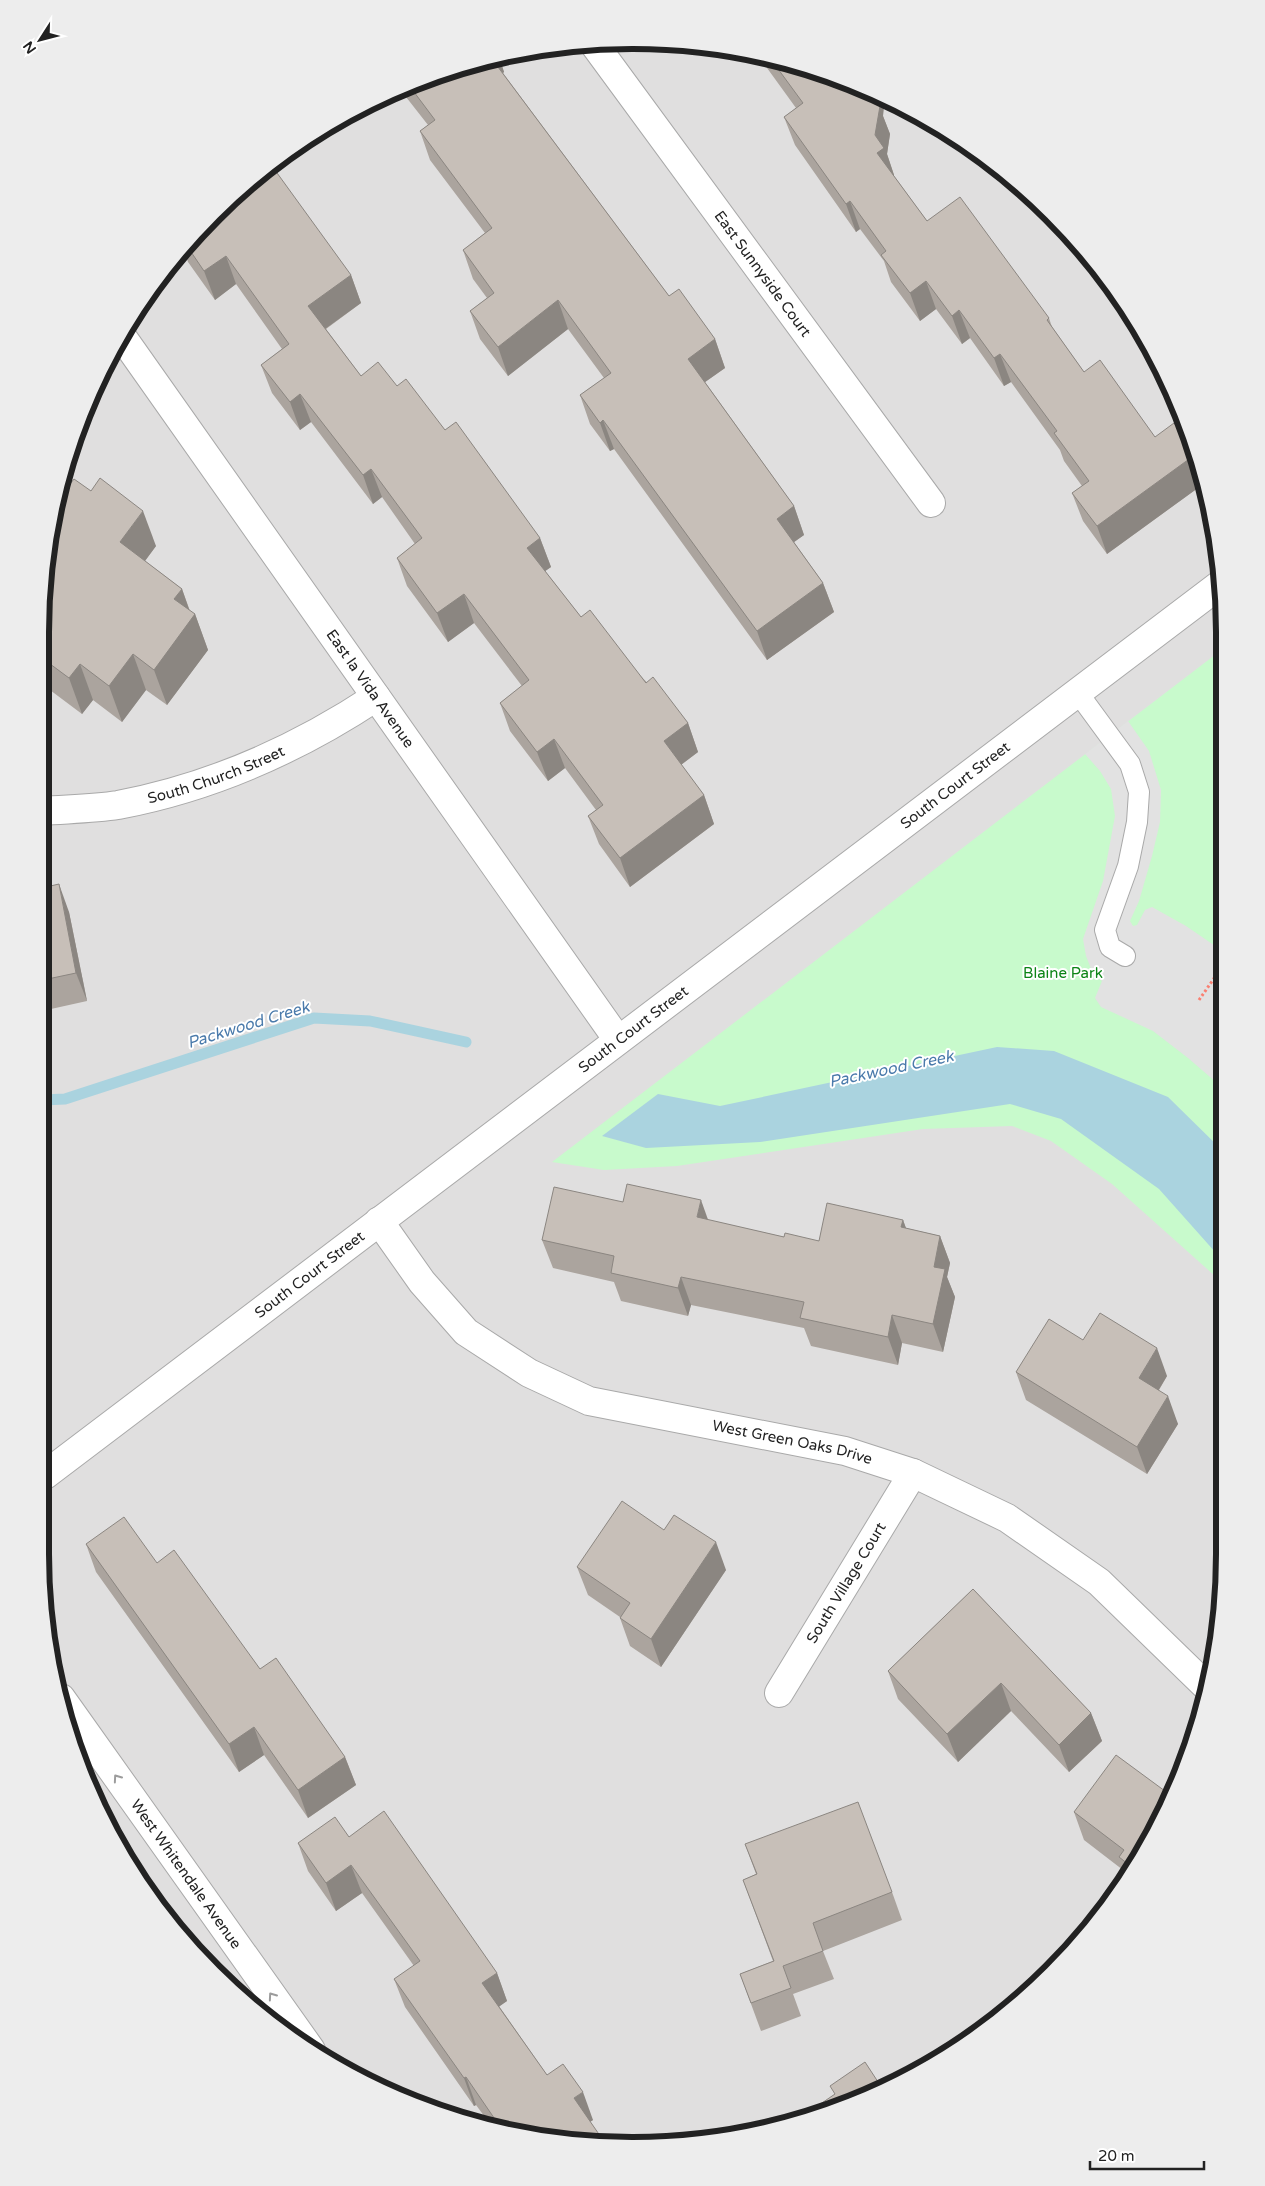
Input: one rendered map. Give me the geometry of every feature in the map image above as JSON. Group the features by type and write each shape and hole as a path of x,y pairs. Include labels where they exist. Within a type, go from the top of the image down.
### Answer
{"street":[{"name":"East Sunnyside Court","path":"598,50 931,503"},
{"name":"East la Vida Avenue","path":"126,343 618,1040"},
{"name":"South Court Street","path":"49,1471 1214,589"},
{"name":"South Church Street","path":"49,811 116,805 188,789 267,759 329,728 376,697"},
{"name":"West Green Oaks Drive","path":"379,1221 422,1282 466,1332 528,1373 589,1401 845,1451 913,1473 1007,1518 1099,1582 1202,1681"},
{"name":"South Village Court","path":"779,1694 913,1473"},
{"name":"West Whitendale Avenue","path":"71,1712 298,2032"}],"lane":[{"path":"1078,693 1130,764 1139,792 1137,822 1128,866 1105,930 1110,947 1125,956"}],"path":[{"path":"1199,1000 1216,976"}],"shaded area":[{"path":"632,49 671,50 746,60 784,69 856,93 891,109 957,147 988,169 1045,220 1096,277 1138,341 1172,409 1196,481 1205,519 1215,594 1215,1592 1205,1667 1185,1741 1172,1777 1156,1812 1118,1878 1096,1909 1045,1966 988,2017 924,2059 856,2093 784,2117 746,2126 671,2136 594,2136 519,2126 481,2117 409,2093 374,2077 308,2039 277,2017 220,1966 169,1909 127,1845 93,1777 69,1705 60,1667 50,1592 50,594 60,519 80,445 93,409 109,374 147,308 169,277 220,220 277,169 308,147 374,109 409,93 481,69 519,60 594,50"},
{"path":"1128,721 1149,751 1161,790 1160,822 1139,901 1130,921 1133,926 1137,925 1145,910 1152,907 1186,926 1216,947 1216,1082 1153,1031 1101,1007 1095,998 1102,981 1092,971 1086,956 1083,939 1103,881 1115,816 1111,789 1100,771 1085,754"}],"green space":[{"name":"Blaine Park","path":"1216,654 1216,1277 1112,1184 1051,1141 1012,1126 923,1129 677,1166 604,1170 552,1162"}],"water":[{"path":"997,1047 1054,1051 1168,1097 1216,1144 1216,1253 1159,1189 1061,1119 1010,1104 760,1142 646,1148 602,1136 658,1094 720,1106"}],"building":[{"path":"497,65 669,296 679,289 715,339 688,359 794,506 777,519 823,583 757,631 603,420 600,423 580,395 611,373 558,300 498,347 470,311 494,293 463,250 492,228 420,131 435,120 414,91"},
{"path":"777,67 820,80 877,103 880,106 875,135 884,148 877,153 927,221 960,197 1049,318 1047,320 1084,372 1100,360 1155,437 1174,423 1180,432 1189,459 1097,526 1072,493 1089,481 1054,433 1057,431 1000,354 994,358 959,310 952,316 926,281 910,293 881,255 886,251 850,201 846,204 784,117 803,103"},
{"path":"275,170 351,275 308,306 361,376 378,362 397,386 406,379 445,430 456,422 540,538 527,548 581,617 590,610 646,683 653,677 688,723 664,741 704,795 620,858 588,816 603,805 554,739 537,752 500,703 529,680 464,594 437,613 397,558 422,538 371,469 363,475 300,394 290,402 261,365 289,344 226,256 204,271 191,252 220,220"},
{"path":"100,478 143,511 120,542 182,589 174,599 195,614 154,670 133,654 109,686 80,664 69,678 49,663 50,594 60,519 67,487 74,479 91,491"},
{"path":"59,884 76,973 49,979 49,886"},
{"path":"627,1184 701,1200 697,1217 784,1237 785,1233 819,1241 827,1203 903,1220 901,1227 940,1236 934,1267 945,1269 933,1324 892,1315 888,1337 800,1318 804,1302 681,1277 678,1288 611,1273 614,1256 542,1240 554,1187 623,1202"},
{"path":"1100,1313 1157,1348 1139,1378 1168,1396 1137,1447 1016,1372 1049,1319 1083,1340"},
{"path":"622,1501 664,1530 674,1515 716,1542 651,1639 620,1618 630,1603 577,1567"},
{"path":"124,1517 157,1563 174,1550 260,1669 276,1658 345,1757 298,1790 254,1727 229,1744 86,1544"},
{"path":"973,1589 1091,1713 1059,1745 1001,1683 947,1734 888,1671"},
{"path":"1116,1755 1165,1791 1127,1863 1119,1857 1124,1850 1074,1812"},
{"path":"858,1802 892,1892 813,1923 823,1951 783,1966 791,1988 751,2003 740,1974 774,1961 743,1880 757,1874 745,1844"},
{"path":"384,1811 497,1973 482,1983 547,2075 563,2064 583,2092 574,2098 600,2136 556,2132 496,2121 394,1979 420,1961 351,1865 326,1883 298,1843 335,1817 349,1837"},
{"path":"865,2062 879,2083 815,2107 835,2094 830,2086"}],"waterway":[{"name":"Packwood Creek","path":"49,1100 65,1099 314,1018 370,1021 466,1042"}]}
